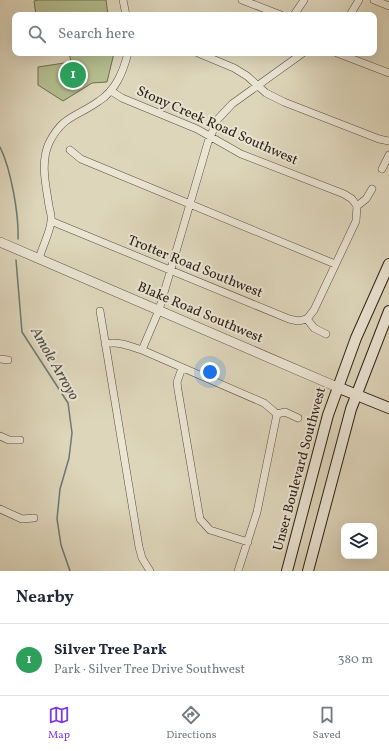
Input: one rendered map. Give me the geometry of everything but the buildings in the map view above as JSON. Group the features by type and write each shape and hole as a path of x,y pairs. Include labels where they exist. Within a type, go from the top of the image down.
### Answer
{"main road":[{"name":"Unser Boulevard Southwest","path":"287,571 317,450 337,387 389,264"},
{"path":"308,571 334,469 356,395 389,311"},
{"name":"Blake Road Southwest","path":"337,387 389,408"}],"street":[{"path":"123,0 125,12"},
{"path":"242,0 273,12"},
{"path":"296,12 304,0"},
{"path":"352,12 359,0"},
{"path":"374,0 389,6"},
{"path":"39,258 51,221 44,168 48,145 56,130 67,119 100,101 111,91 119,80 127,56"},
{"path":"205,56 234,68 266,93 284,102 379,139 389,140"},
{"path":"142,350 159,310 210,136 218,119 232,104 299,56"},
{"path":"345,56 389,73"},
{"name":"Stony Creek Road Southwest","path":"111,91 122,98 197,129 241,154 344,194 352,199 357,206"},
{"path":"70,150 81,159 336,264"},
{"path":"382,168 389,154"},
{"path":"326,334 314,328 307,318 314,310 356,221 357,206 366,199 372,189"},
{"name":"Trotter Road Southwest","path":"51,221 289,319 298,321 307,318"},
{"name":"Blake Road Southwest","path":"0,242 337,387"},
{"path":"100,311 139,547 142,558 150,571"},
{"path":"105,344 114,342 142,350 264,403 277,414"},
{"path":"0,359 8,360"},
{"path":"182,368 178,382 178,390 200,520 210,530 248,542"},
{"path":"277,414 285,412 298,418"},
{"path":"238,571 257,512 277,414"},
{"path":"0,436 8,440 20,440"},
{"path":"0,509 22,519 34,518"}],"green space":[{"path":"106,0 108,12 36,12 34,1"},
{"path":"70,56 113,56 107,82 92,83 63,101 38,85 38,67 71,62"}],"waterway":[{"name":"Amole Arroyo","path":"0,147 8,167 14,192 18,239"},
{"name":"Amole Arroyo","path":"16,260 22,332 68,403 72,433 69,458 60,489 57,519 61,545 70,571"}],"place":[{"name":"Silver Tree Park","path":"73,75"}]}
